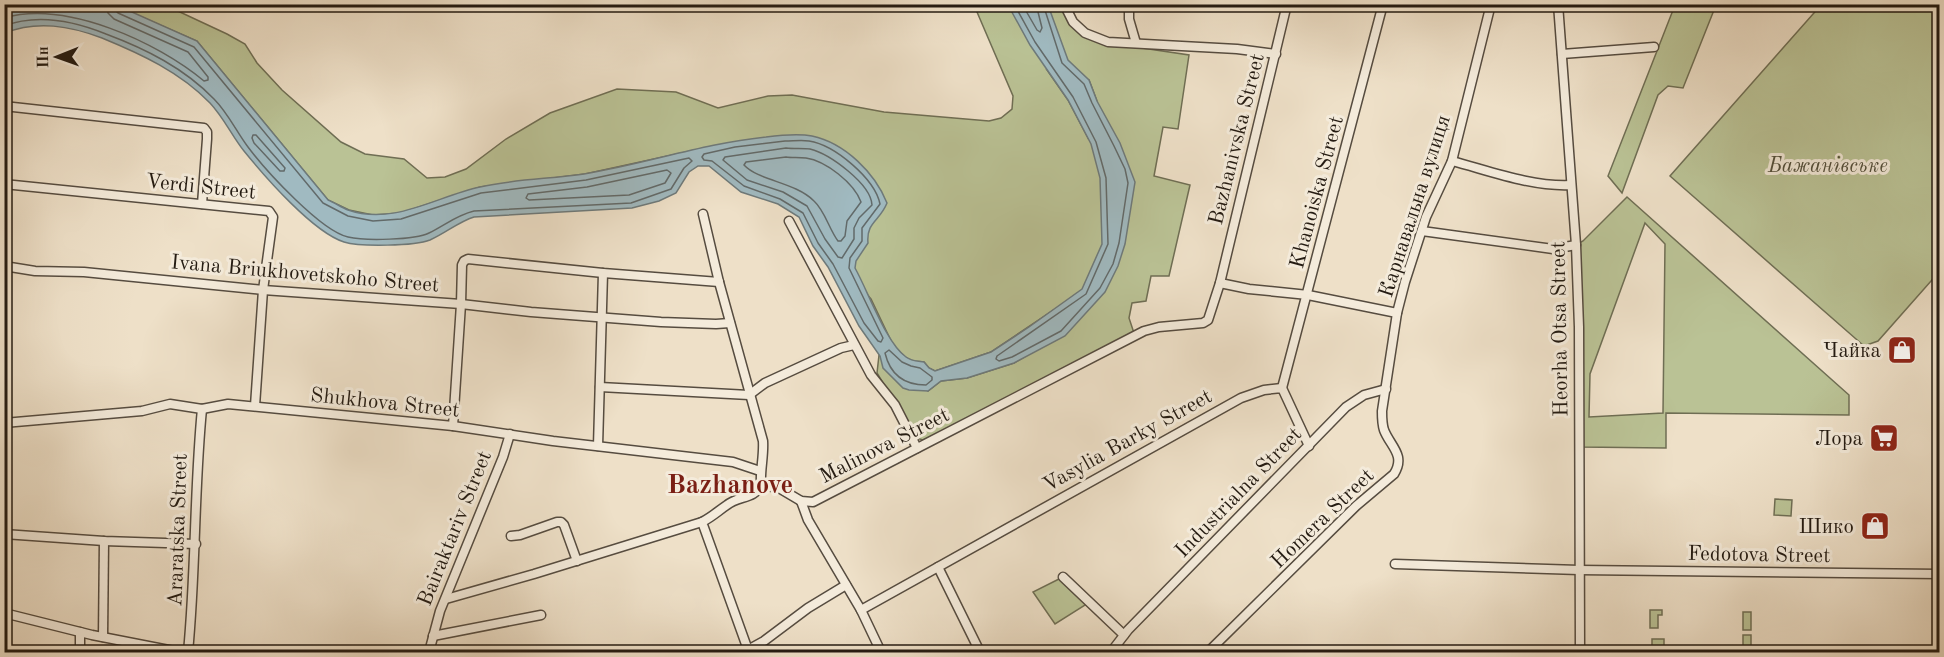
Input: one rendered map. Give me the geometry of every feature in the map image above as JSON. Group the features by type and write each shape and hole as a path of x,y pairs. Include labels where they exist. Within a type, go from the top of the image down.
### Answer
{"street":[{"path":"1064,4 1073,22 1085,33 1108,42 1237,49 1276,54"},
{"path":"1129,4 1129,20 1136,43"},
{"name":"Bazhanivska Street","path":"1220,283 1287,4"},
{"name":"Khanoiska Street","path":"1282,388 1383,4"},
{"name":"Карнавальна вулиця","path":"1386,388 1397,313 1422,231 1452,161 1491,4"},
{"name":"Heorha Otsa Street","path":"1558,4 1576,245 1579,327 1580,652"},
{"path":"1562,54 1654,47"},
{"path":"4,106 204,128 207,132 207,139 202,204"},
{"path":"1452,161 1557,186 1571,185"},
{"name":"Verdi Street","path":"4,184 272,213 263,290 255,406"},
{"path":"446,599 702,522 712,518 728,504 757,491 764,453 763,441 719,282 704,214"},
{"path":"789,221 871,375 895,405 917,448"},
{"path":"1422,231 1542,249 1576,245"},
{"path":"453,426 464,261 468,259 719,282"},
{"name":"Ivana Briukhovetskoho Street","path":"4,266 602,318 730,323"},
{"path":"598,446 603,273"},
{"path":"1220,283 1249,289 1308,295 1397,313"},
{"name":"Malinova Street","path":"760,484 779,488 801,501 813,502 1144,331 1159,327 1203,323 1210,316 1220,283"},
{"path":"600,387 749,395 765,383 841,348 855,345"},
{"path":"1282,388 1309,446"},
{"name":"Vasylia Barky Street","path":"861,610 1241,398 1264,390 1282,388"},
{"name":"Industrialna Street","path":"1112,652 1124,635 1353,401 1386,388"},
{"name":"Homera Street","path":"1209,652 1356,506 1394,474 1400,462 1382,427 1386,388"},
{"name":"Shukhova Street","path":"4,423 142,411 170,405 185,405 202,409 219,404 255,406 453,426 733,462 760,471"},
{"name":"Araratska Street","path":"188,652 194,598 195,498 202,409"},
{"name":"Bairaktariv Street","path":"429,652 440,611 503,457 510,434"},
{"path":"801,501 808,520 861,610 880,652"},
{"path":"511,536 561,522 576,561"},
{"path":"702,522 746,651 846,585"},
{"path":"4,534 104,542 196,544"},
{"path":"103,637 104,542"},
{"name":"Fedotova Street","path":"1395,564 1579,570 1940,574"},
{"path":"938,567 980,652"},
{"path":"1063,577 1124,635"},
{"path":"4,613 144,649 179,652"},
{"name":"Bairaktariv Street","path":"433,636 541,615"},
{"path":"80,632 80,652"}],"green space":[{"path":"114,5 165,5 227,34 245,44 257,63 282,90 341,142 365,154 404,159 427,178 445,177 466,169 506,139 550,113 617,89 676,92 718,108 768,96 792,95 884,112 989,121 1001,118 1012,109 1013,96 974,5 1063,5 1076,30 1095,41 1189,55 1178,129 1163,127 1154,176 1190,185 1169,276 1151,276 1146,301 1132,303 1129,318 1135,336 923,440 916,438 877,373 879,355 928,391 941,381 967,378 1014,363 1036,350 1052,311 991,352 935,371 924,362 913,361 905,357 893,345 871,299 864,291 842,238 704,148 585,174 480,187 401,213 373,215 349,210 328,200 197,41","holes":["1047,70 1089,80 1097,101 1088,138 1068,100"]},
{"path":"1675,5 1716,5 1683,88 1668,86 1658,95 1622,193 1608,176"},
{"name":"Бажанівське","path":"1821,5 1939,5 1939,272 1878,341 1864,346 1670,176"},
{"path":"1627,197 1849,395 1849,415 1666,413 1666,448 1580,447 1576,245 1583,241","holes":["1645,223 1665,244 1663,413 1589,417 1590,374"]},
{"path":"1775,499 1792,500 1791,516 1774,515"},
{"path":"1063,577 1090,602 1055,624 1033,592"},
{"path":"1650,610 1662,610 1662,615 1658,615 1658,628 1650,628"},
{"path":"1743,612 1751,612 1751,630 1743,630"},
{"path":"1743,635 1751,635 1751,652 1743,652"},
{"path":"1652,639 1664,639 1664,652 1652,652"}],"water":[{"path":"114,4 197,41 328,200 348,210 365,214 399,212 480,187 584,174 743,140 795,134 812,136 836,145 867,170 887,203 869,230 868,243 856,261 855,268 891,340 908,358 924,362 935,371 991,352 1082,289 1102,244 1100,178 1091,144 1068,100 1030,45 1008,5 1048,5 1068,60 1089,80 1097,101 1120,143 1135,182 1125,244 1118,266 1105,292 1065,336 1014,363 967,378 941,381 928,391 909,390 903,388 883,368 880,356 859,326 799,217 778,204 741,192 709,166 698,166 689,172 676,193 659,201 632,208 474,217 423,242 374,245 344,242 318,227 291,203 244,151 210,103 173,73 131,51 78,30 41,26 5,33 5,5"}],"place":[{"name":"Чайка","path":"1902,350"},
{"name":"Лора","path":"1884,438"},
{"name":"Шико","path":"1875,526"}],"district":[{"name":"Bazhanove","path":"730,484"}]}
